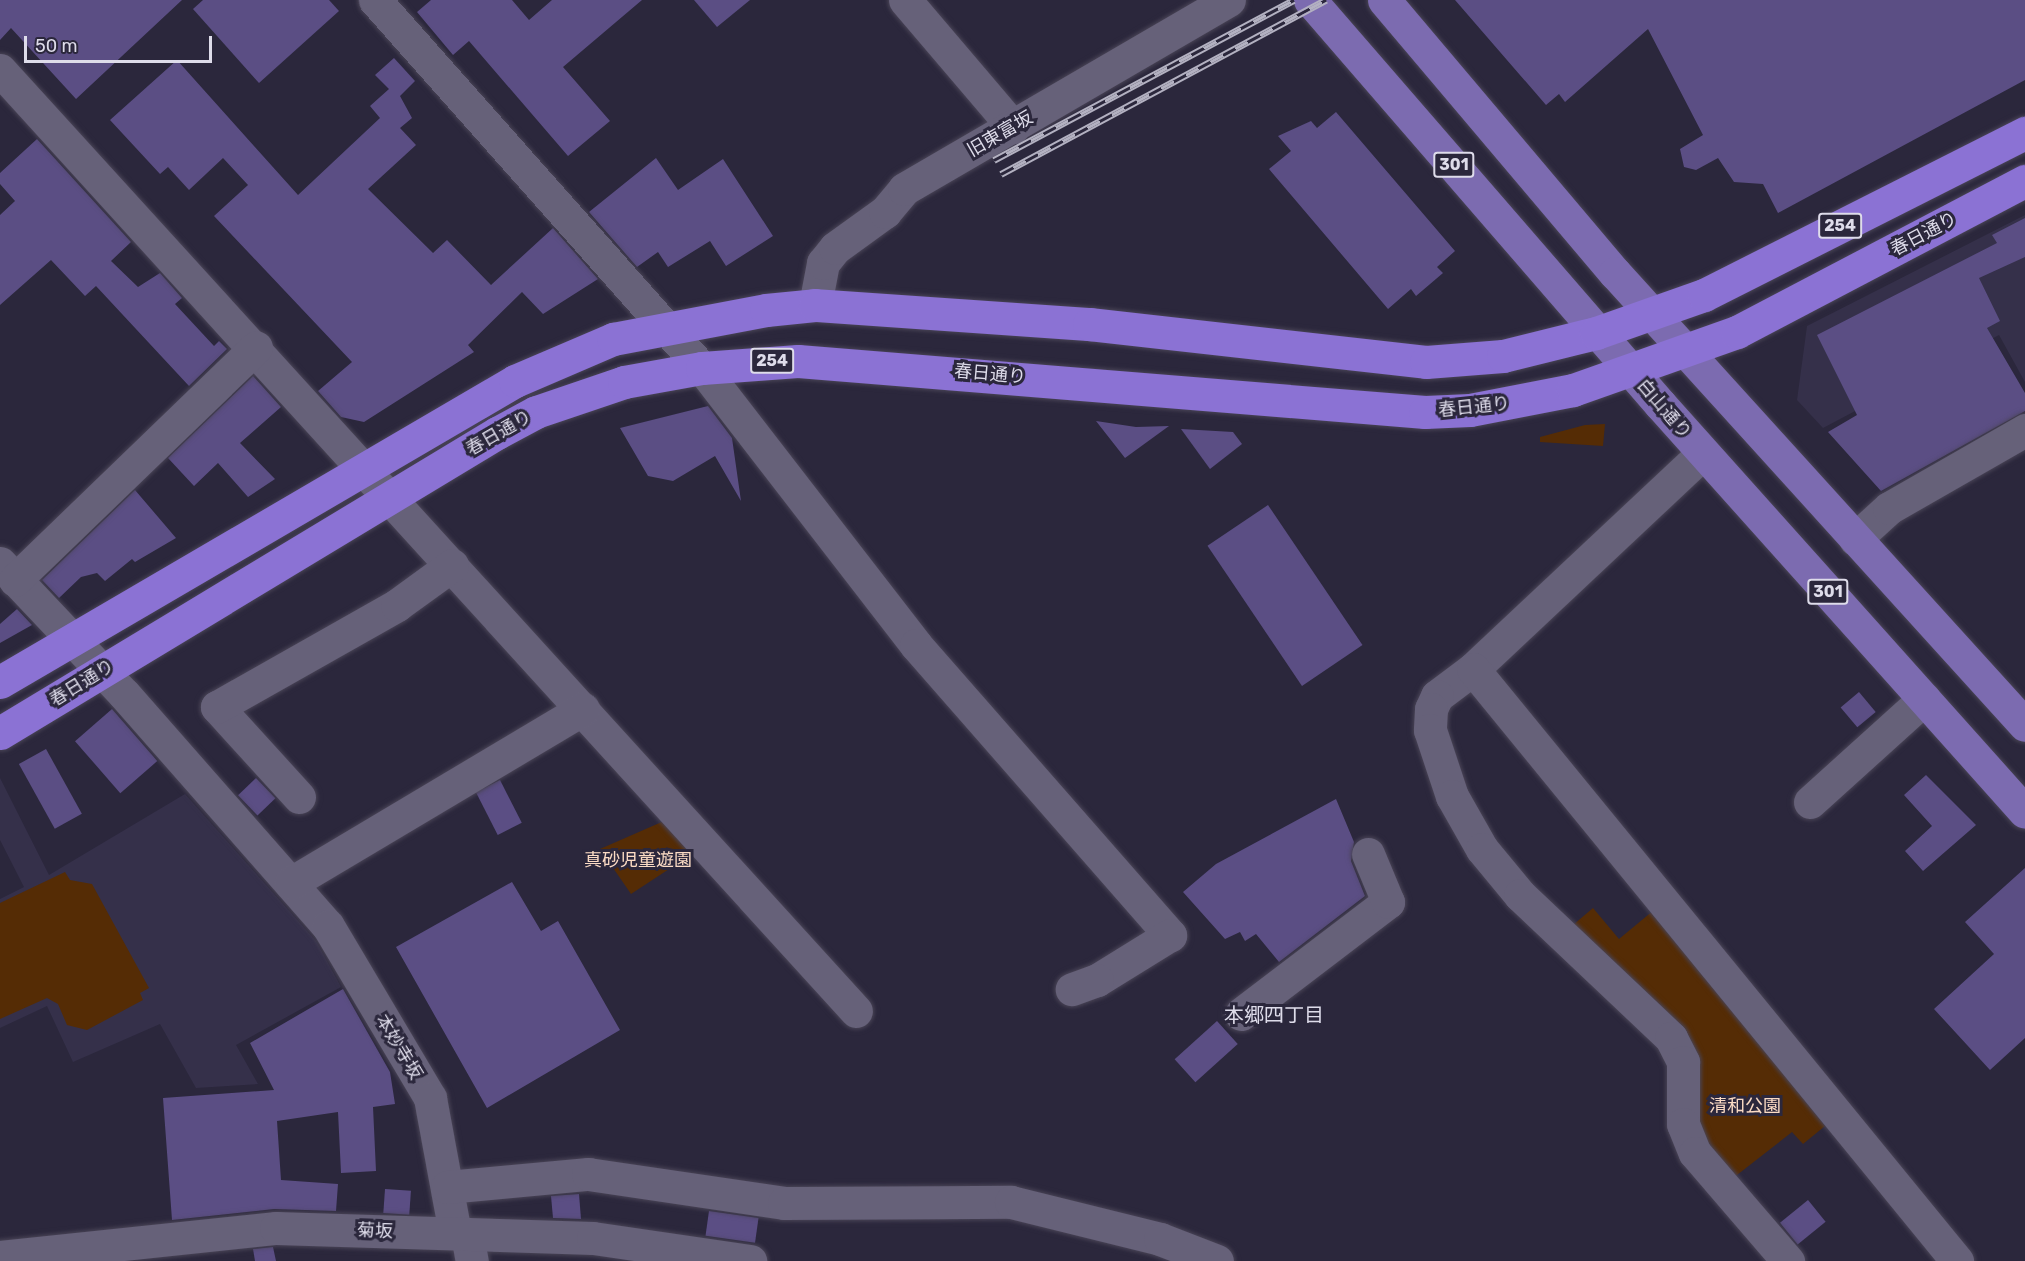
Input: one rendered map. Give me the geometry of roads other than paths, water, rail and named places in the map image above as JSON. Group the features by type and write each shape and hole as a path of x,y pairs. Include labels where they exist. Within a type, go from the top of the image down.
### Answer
{"highway":[{"name":"春日通り","path":"0,682 544,367 613,339 668,327 815,305 1089,324 1426,362 1503,356 1596,333 1704,295 2025,133"},
{"name":"春日通り","path":"0,733 101,670 536,412 624,382 702,368 765,361 909,368 1425,412 1520,403 1632,372 1762,320 2025,181"}],"main road":[{"name":"白山通り","path":"1310,0 1596,333 2025,812"},
{"path":"1384,0 1652,315 2025,725"}],"street":[{"path":"375,0 668,327 916,645 1170,935 1098,980 1072,989"},
{"path":"905,0 1013,127"},
{"name":"旧東富坂","path":"815,305 823,262 835,248 885,212 904,189 1229,0"},
{"path":"0,70 256,348 856,1011"},
{"path":"8,572 256,348"},
{"path":"1855,539 1889,508 2025,430"},
{"path":"1703,453 1473,669 1437,696 1431,709 1437,758 1452,796 1482,849 1520,896 1671,1038 1683,1062 1683,1118 1695,1153 1788,1261"},
{"path":"299,797 217,707 397,605 452,565"},
{"name":"本妙寺坂","path":"8,572 101,670 328,926 430,1098 447,1187 465,1243"},
{"path":"1473,669 1957,1261"},
{"path":"1810,802 1924,699"},
{"path":"291,883 583,709"},
{"path":"1241,1014 1388,902 1368,854"},
{"path":"447,1187 588,1174 666,1182 784,1203 1011,1202 1160,1239 1217,1261"},
{"name":"菊坂","path":"0,1257 276,1228 465,1243 661,1245 750,1261"}],"railway":[{"path":"994,160 1294,0"},
{"path":"1001,174 1326,0"}],"district":[{"name":"本郷四丁目","path":"1274,1015"}],"park label":[{"name":"真砂児童遊園","path":"638,860"},
{"name":"清和公園","path":"1745,1106"}]}
